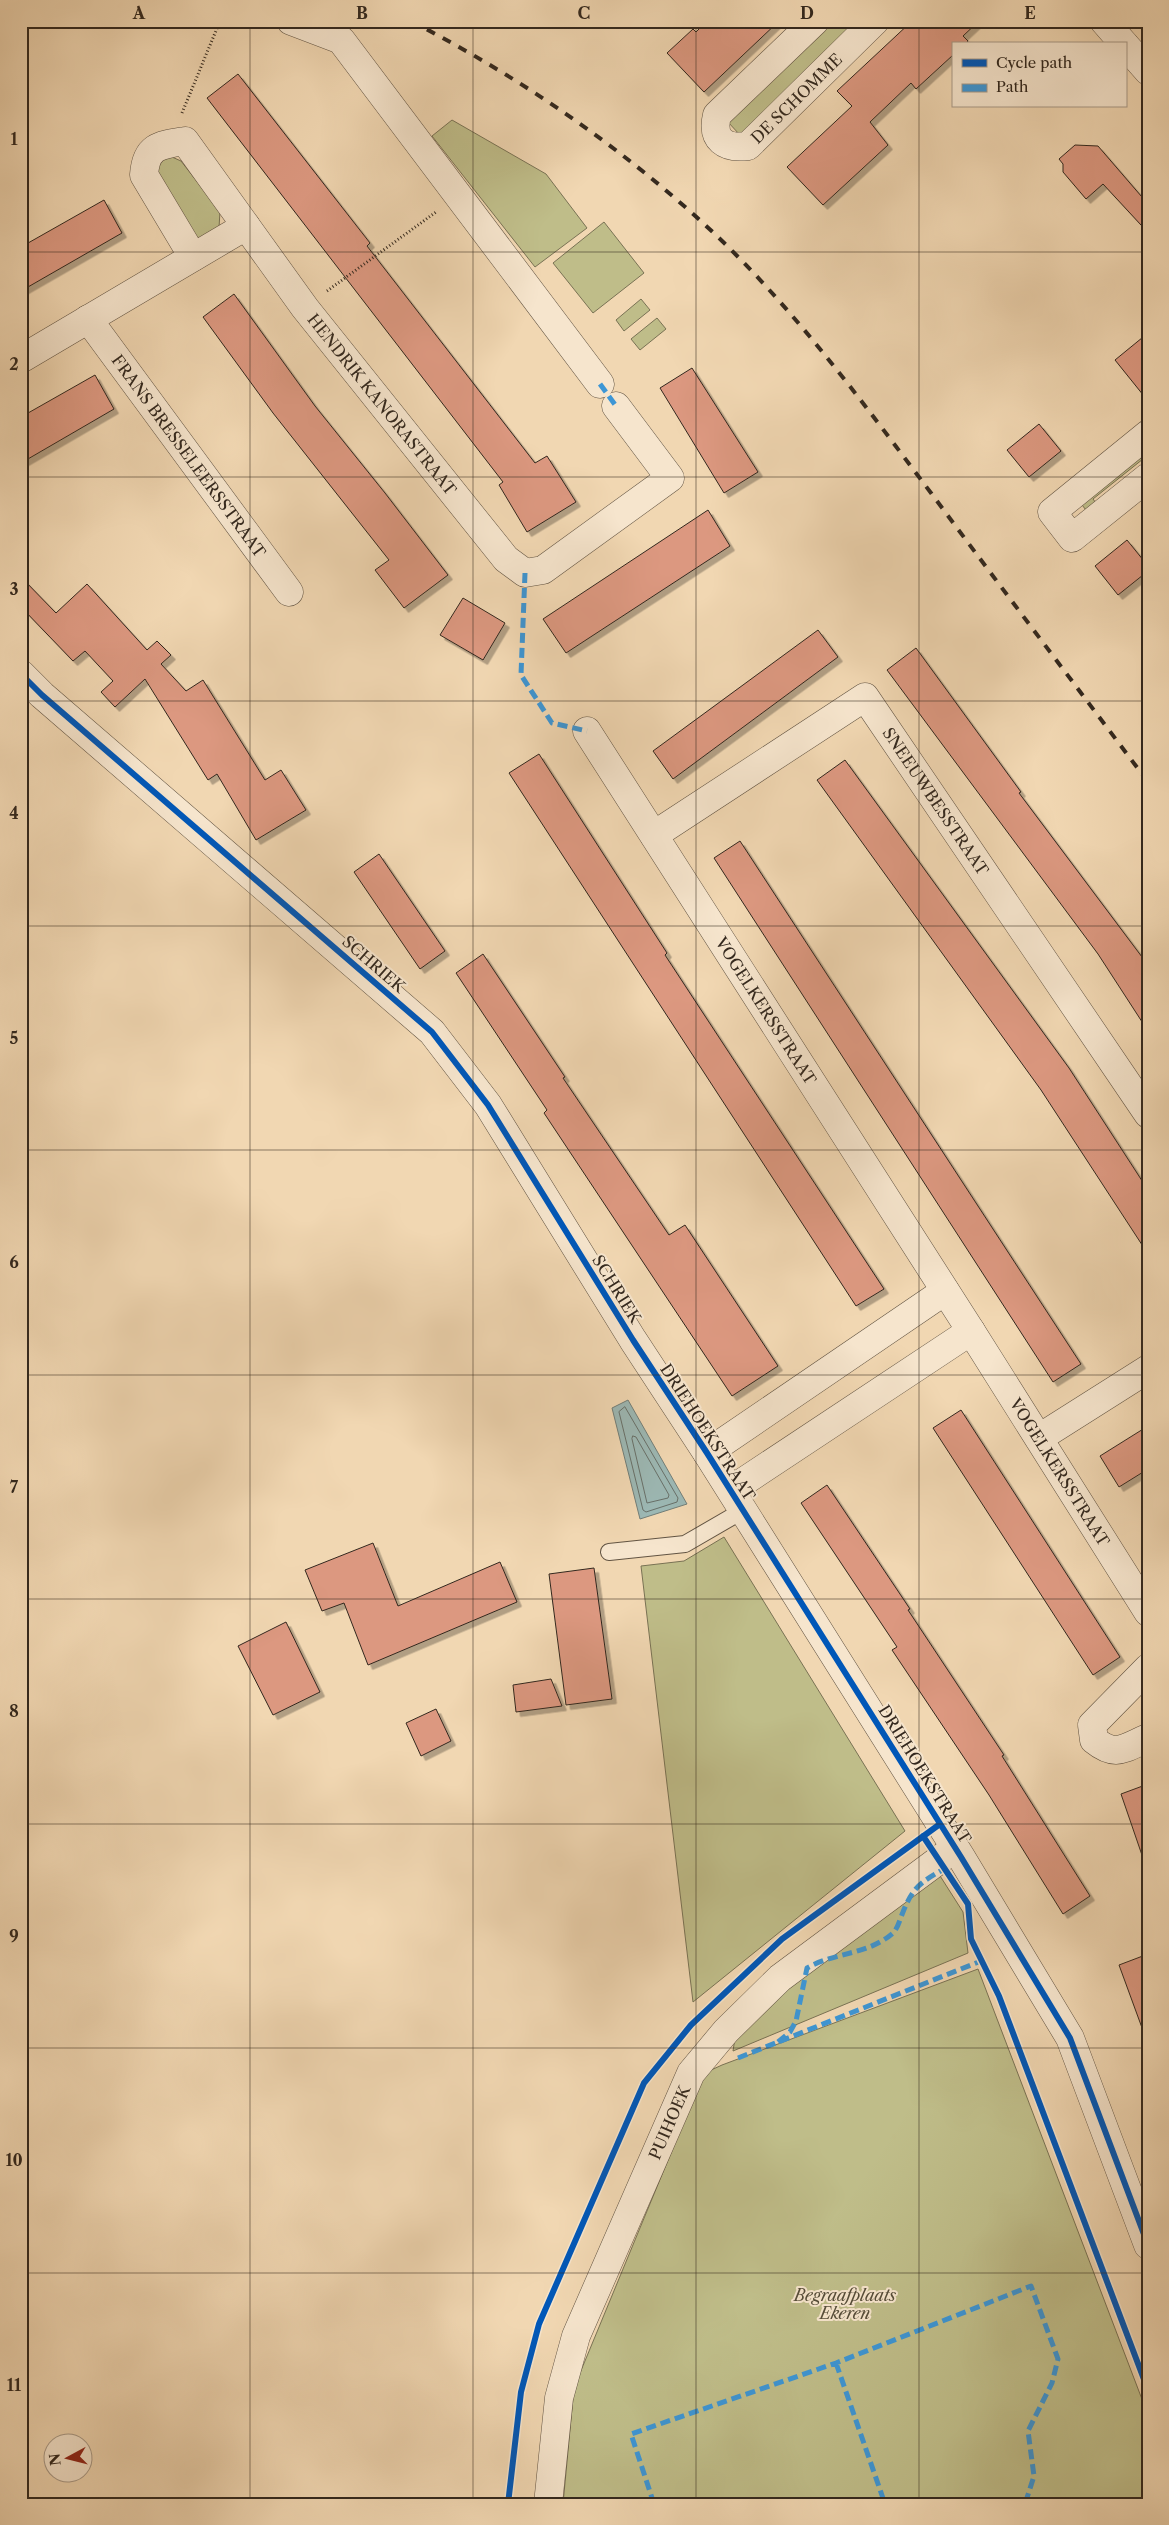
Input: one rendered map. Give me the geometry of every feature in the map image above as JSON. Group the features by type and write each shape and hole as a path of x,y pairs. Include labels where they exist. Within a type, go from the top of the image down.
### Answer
{"street":[{"path":"291,21 341,40 600,384"},
{"name":"DE SCHOMME","path":"815,21 717,115 714,126 716,135 722,142 731,146 748,146 875,21"},
{"path":"1104,21 1122,42"},
{"path":"1126,47 1148,70"},
{"name":"HENDRIK KANORASTRAAT","path":"170,143 185,141 305,308 506,559 526,573 543,570 670,478 616,406"},
{"path":"170,143 154,148 145,160 144,175 193,257"},
{"path":"21,359 246,226"},
{"name":"FRANS BRESSELEERSSTRAAT","path":"88,319 289,592"},
{"path":"1148,434 1052,512 1072,538 1148,477"},
{"name":"SCHRIEK","path":"21,674 50,702 432,1032 488,1104 633,1340"},
{"name":"SNEEUWBESSTRAAT","path":"654,835 865,697 1148,1114"},
{"name":"VOGELKERSSTRAAT","path":"587,731 971,1331 1148,1612"},
{"path":"707,1453 945,1291"},
{"path":"736,1500 971,1331"},
{"name":"DRIEHOEKSTRAAT","path":"633,1340 707,1453 955,1848 1070,2038 1148,2245"},
{"path":"1039,1438 1148,1369"},
{"path":"1148,1668 1092,1725 1094,1740 1106,1750 1118,1750 1148,1738"},
{"name":"PUIHOEK","path":"548,2504 559,2398 576,2336 691,2073 726,2031 780,1978 955,1848"}],"lane":[{"path":"609,1552 685,1544 736,1500"}],"path":[{"path":"170,143 220,21"},
{"path":"305,308 457,196"}],"green space":[{"path":"832,21 860,21 740,135 727,121"},
{"path":"452,120 546,174 587,228 535,267 432,136"},
{"path":"172,157 181,161 220,211 219,228 201,238 196,238 155,170 164,159"},
{"path":"604,222 644,273 593,313 553,263"},
{"path":"641,299 650,310 624,331 616,320"},
{"path":"657,318 666,329 640,350 631,339"},
{"path":"1148,446 1148,455 1093,499 1099,507 1089,514 1079,501"},
{"path":"724,1537 905,1831 693,2002 641,1566 684,1561"},
{"path":"935,1868 963,1912 968,1953 733,2051 735,2038 744,2022"},
{"name":"Begraafplaats Ekeren","path":"978,1969 1148,2415 1148,2504 563,2504 573,2398 580,2373 702,2078 709,2071 722,2065"}],"water":[{"path":"628,1400 687,1504 640,1519 612,1408"}],"building":[{"path":"707,21 779,21 704,92 667,53 693,29 696,32"},
{"path":"912,21 979,21 963,36 967,42 952,42 952,56 916,89 911,83 870,122 888,145 823,205 787,167 852,106 837,91"},
{"path":"238,74 370,243 367,246 535,463 547,456 576,502 527,532 499,485 503,482 207,98"},
{"path":"1075,145 1098,146 1148,204 1148,219 1141,225 1103,184 1086,199 1063,172 1063,164 1059,159"},
{"path":"104,200 122,233 21,291 21,247"},
{"path":"234,294 315,406 448,575 404,608 375,570 389,560 273,413 203,317"},
{"path":"1148,333 1148,401 1115,360"},
{"path":"692,368 758,472 724,493 660,388"},
{"path":"95,375 114,409 21,463 21,417"},
{"path":"1039,424 1061,451 1029,477 1007,450"},
{"path":"708,510 730,546 566,653 543,619"},
{"path":"1127,540 1148,566 1148,571 1118,595 1095,566"},
{"path":"21,577 56,613 87,584 147,650 157,641 171,655 161,664 186,691 203,680 265,780 281,770 306,810 256,840 217,774 208,780 145,679 115,707 101,692 113,681 85,651 73,661 21,607"},
{"path":"463,598 505,623 483,660 440,635"},
{"path":"818,630 838,657 673,779 653,751"},
{"path":"916,648 1021,792 1019,793 1148,965 1148,1031 1098,954 887,670"},
{"path":"539,754 667,953 665,955 884,1289 856,1306 509,773"},
{"path":"845,760 1069,1068 1148,1190 1148,1254 1041,1090 817,780"},
{"path":"740,841 1081,1364 1053,1382 714,858"},
{"path":"379,854 445,951 420,969 354,872"},
{"path":"483,954 565,1077 563,1078 669,1235 685,1225 778,1366 732,1396 544,1113 547,1110 456,973"},
{"path":"961,1410 1120,1657 1093,1675 933,1428"},
{"path":"1148,1426 1148,1469 1119,1487 1100,1456"},
{"path":"827,1485 1004,1755 1002,1756 1090,1896 1063,1914 989,1795 892,1650 897,1647 801,1503"},
{"path":"373,1543 398,1606 500,1562 517,1602 368,1665 344,1603 322,1611 305,1570"},
{"path":"594,1568 612,1699 566,1705 549,1574"},
{"path":"286,1622 320,1692 273,1715 238,1646"},
{"path":"551,1679 562,1706 516,1712 513,1685"},
{"path":"436,1709 451,1741 421,1756 406,1723"},
{"path":"1148,1784 1148,1861 1144,1861 1121,1794"},
{"path":"1148,1954 1148,2035 1145,2036 1119,1965"}],"railway":[{"path":"411,21 493,67 572,118 683,205 747,266 803,328 855,393 1148,782"}],"marked path":[{"path":"600,384 616,406"},
{"path":"525,573 521,675 552,723 587,731"},
{"path":"778,2042 790,2032 796,2021 807,1968 829,1959 873,1946 893,1933 914,1891 929,1878 944,1869"},
{"path":"738,2058 981,1961"},
{"path":"654,2504 631,2434 836,2363 1031,2286 1058,2359 1052,2383 1028,2431 1034,2476 1025,2504"},
{"path":"836,2363 885,2504"}],"cycle path":[{"path":"21,674 42,695 432,1032 488,1105 633,1340 707,1453 961,1857 1070,2038 1148,2245"},
{"path":"508,2504 521,2392 539,2324 644,2083 691,2025 782,1939 940,1824"},
{"path":"923,1836 968,1904 971,1939 999,1996 1148,2390"}]}
